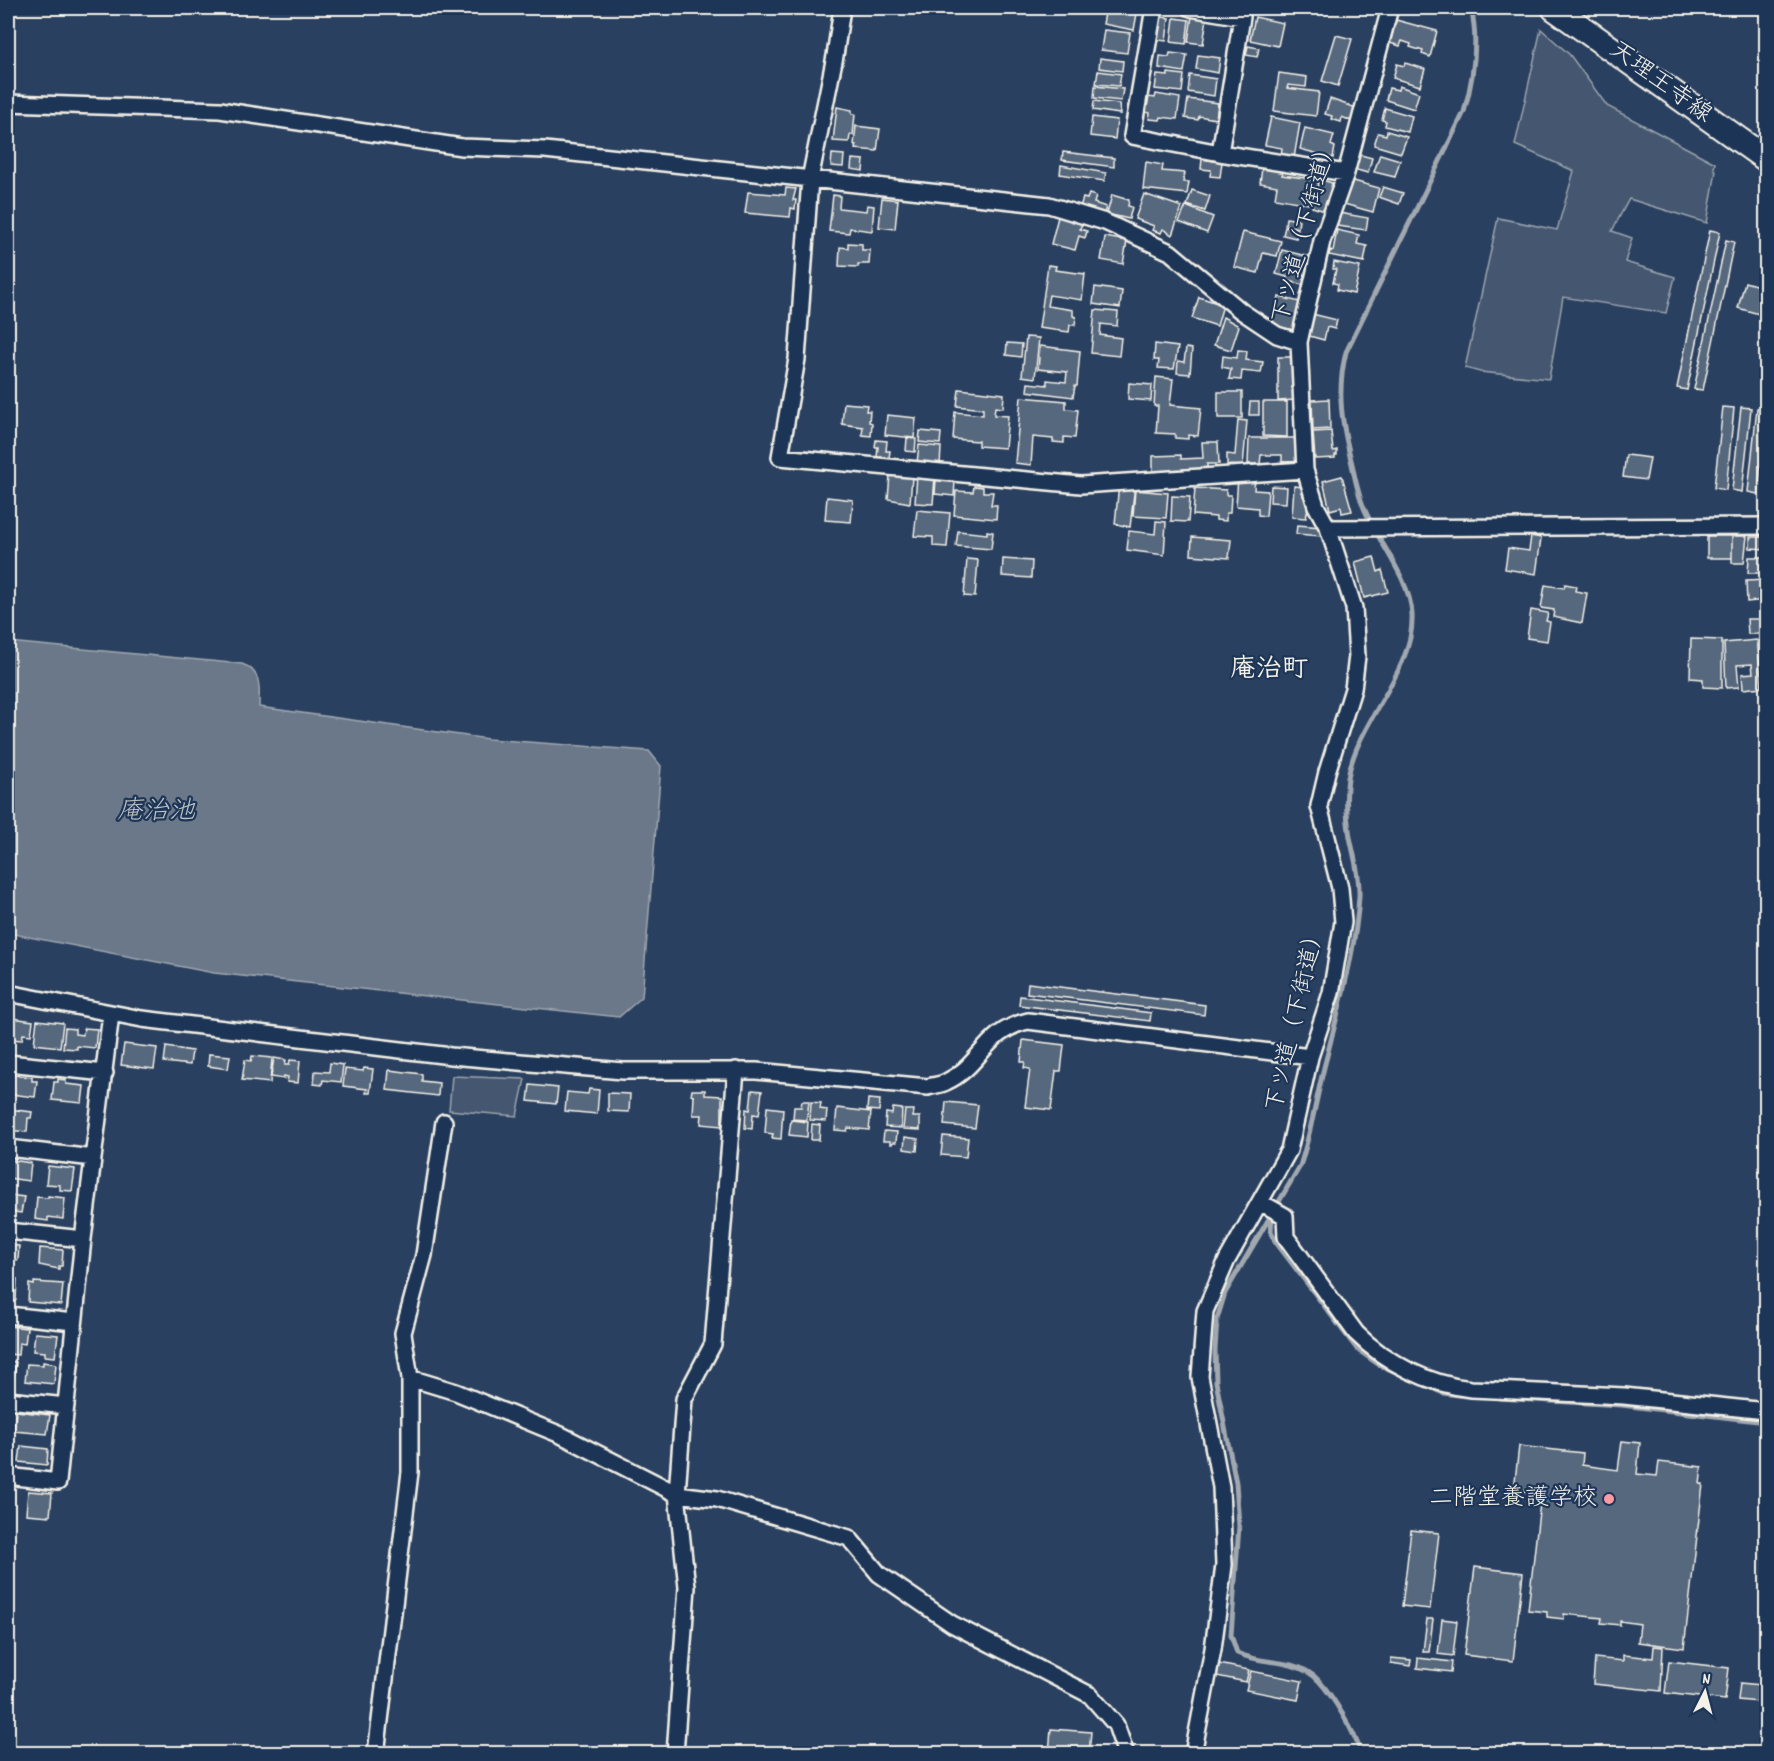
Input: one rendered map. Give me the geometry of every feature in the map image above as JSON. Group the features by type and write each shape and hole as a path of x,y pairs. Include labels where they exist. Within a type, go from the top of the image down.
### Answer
{"main road":[{"name":"天理王寺線","path":"1554,8 1767,159"}],"street":[{"path":"842,8 835,56 810,179 797,359 780,457 1081,485 1305,470"},
{"path":"1154,8 1132,136 1346,173"},
{"path":"1190,8 1242,17 1221,153"},
{"name":"下ツ道（下街道）","path":"1193,1754 1213,1649 1224,1565 1221,1487 1200,1377 1205,1311 1227,1260 1289,1150 1310,1057 1330,993 1343,922 1340,888 1319,806 1326,772 1353,689 1357,656 1354,608 1328,528 1316,506 1305,470 1299,342 1322,241 1346,173 1390,8"},
{"path":"8,102 220,110 462,147 545,150 1049,205 1105,222 1170,252 1241,311 1276,335 1299,342"},
{"path":"1328,528 1767,526"},
{"path":"8,993 111,1014 452,1056 623,1071 736,1070 928,1087 945,1083 961,1073 999,1032 1012,1025 1028,1021 1310,1057"},
{"path":"8,1476 58,1482 83,1239 111,1014"},
{"path":"8,1063 105,1073"},
{"path":"675,1754 687,1587 677,1494 684,1399 713,1344 736,1070"},
{"path":"376,1754 410,1472 410,1378 403,1333 424,1255 444,1122"},
{"path":"8,1148 93,1158"},
{"path":"1260,1202 1285,1216 1286,1237 1356,1333 1386,1359 1435,1382 1451,1387 1471,1389 1624,1396 1767,1411"},
{"path":"8,1231 83,1239"},
{"path":"8,1315 74,1322"},
{"path":"410,1378 456,1392 561,1435 677,1494 717,1499 849,1538 879,1574 952,1624 1090,1695 1116,1725 1126,1754"},
{"path":"8,1400 66,1406"}],"shaded area":[{"path":"1541,29 1570,55 1607,106 1715,163 1716,171 1707,223 1629,199 1612,231 1632,238 1625,262 1675,277 1666,313 1563,297 1549,379 1480,372 1465,368 1498,218 1557,230 1574,171 1515,145"},
{"path":"452,1076 525,1079 517,1116 449,1110"}],"water":[{"name":"庵治池","path":"8,642 242,664 254,671 257,676 259,707 488,739 649,751 661,766 642,997 619,1017 214,973 8,933"}],"building":[{"path":"1106,8 1138,8 1134,30 1103,24"},
{"path":"1156,16 1169,18 1166,41 1153,39"},
{"path":"1192,16 1207,18 1203,44 1188,42"},
{"path":"1255,17 1283,23 1278,46 1250,40"},
{"path":"1174,18 1189,20 1186,44 1171,42"},
{"path":"1396,20 1437,31 1430,57 1422,54 1423,51 1410,47 1411,44 1402,41 1400,46 1390,43"},
{"path":"1104,30 1130,33 1127,53 1101,50"},
{"path":"1336,35 1352,39 1338,86 1322,81"},
{"path":"1248,46 1259,48 1257,57 1246,55"},
{"path":"1170,53 1187,55 1184,72 1159,68 1160,56 1169,57"},
{"path":"1198,55 1220,58 1218,73 1196,69"},
{"path":"1100,58 1123,61 1122,71 1099,68"},
{"path":"1405,63 1425,69 1420,86 1393,78 1397,64 1404,66"},
{"path":"1098,71 1121,74 1119,86 1096,84"},
{"path":"1168,73 1184,75 1182,92 1155,89 1157,75 1168,76"},
{"path":"1279,73 1307,77 1306,87 1288,85 1287,88 1319,92 1316,116 1274,111"},
{"path":"1190,75 1216,79 1214,96 1188,92"},
{"path":"1095,86 1123,89 1121,101 1094,98"},
{"path":"1399,86 1419,93 1414,109 1386,100 1389,88 1398,90"},
{"path":"1156,94 1180,98 1177,119 1161,117 1160,120 1149,119 1150,113 1146,112 1149,97 1155,98"},
{"path":"1188,99 1218,103 1216,119 1199,116 1198,120 1185,118"},
{"path":"1330,99 1356,108 1351,121 1342,117 1341,122 1325,114"},
{"path":"1094,101 1119,104 1120,114 1093,110"},
{"path":"837,107 852,110 852,114 855,114 853,135 850,135 849,142 833,141"},
{"path":"1385,108 1412,116 1408,132 1385,126 1386,121 1382,120"},
{"path":"1092,117 1117,120 1115,139 1090,136"},
{"path":"1271,117 1300,123 1294,158 1281,156 1282,148 1265,145"},
{"path":"856,126 880,129 877,151 855,149"},
{"path":"1305,128 1334,135 1331,145 1335,147 1333,158 1300,149"},
{"path":"1387,131 1407,137 1401,153 1374,145 1378,133 1386,135"},
{"path":"1063,152 1114,158 1114,167 1062,160"},
{"path":"832,154 844,155 843,167 831,166"},
{"path":"1357,154 1372,158 1368,173 1353,169"},
{"path":"1380,154 1400,160 1395,177 1374,172"},
{"path":"852,159 864,160 863,171 851,169"},
{"path":"1202,159 1222,162 1220,177 1210,176 1211,170 1201,169"},
{"path":"1146,162 1163,165 1162,171 1185,173 1183,182 1189,182 1187,194 1143,189"},
{"path":"1061,165 1106,173 1104,181 1060,174"},
{"path":"1262,168 1283,171 1282,175 1312,179 1308,204 1275,198 1277,186 1260,183"},
{"path":"1319,179 1332,183 1325,211 1312,207"},
{"path":"1350,180 1379,188 1373,212 1344,204"},
{"path":"1383,187 1403,193 1399,204 1379,197"},
{"path":"786,188 796,189 793,200 796,200 795,209 791,208 790,217 745,213 748,192 785,195"},
{"path":"1192,190 1210,196 1205,211 1187,205"},
{"path":"1089,194 1096,196 1094,203 1106,207 1104,214 1080,207 1083,198 1087,199"},
{"path":"1144,194 1182,207 1172,235 1163,229 1161,233 1152,230 1154,226 1135,219"},
{"path":"833,195 840,196 839,208 866,211 867,205 874,206 872,231 850,228 849,233 829,231"},
{"path":"1112,195 1129,200 1128,206 1132,207 1129,219 1107,214"},
{"path":"882,198 898,200 895,229 879,227"},
{"path":"1186,206 1213,217 1207,233 1179,222"},
{"path":"1059,213 1083,220 1080,229 1087,231 1085,238 1079,236 1075,250 1051,244"},
{"path":"1339,213 1368,218 1366,230 1337,226"},
{"path":"1286,218 1299,220 1298,228 1285,225"},
{"path":"1285,227 1298,230 1296,238 1283,235"},
{"path":"1337,230 1359,235 1357,244 1367,246 1364,262 1329,255 1330,250 1333,251"},
{"path":"1710,230 1720,232 1687,390 1677,388"},
{"path":"1243,232 1281,241 1277,256 1263,253 1258,273 1234,267"},
{"path":"1105,237 1127,241 1123,264 1101,260"},
{"path":"1726,240 1734,242 1703,390 1694,389"},
{"path":"848,243 862,244 862,250 870,250 869,264 858,264 858,267 839,266 840,247 848,248"},
{"path":"1282,250 1310,257 1303,285 1276,274"},
{"path":"1334,262 1360,267 1354,294 1337,290 1338,284 1333,283 1336,269 1333,269"},
{"path":"1048,265 1056,266 1055,270 1085,274 1082,300 1049,295 1047,306 1073,310 1073,316 1076,317 1075,325 1070,325 1069,332 1039,328"},
{"path":"1745,282 1766,288 1766,316 1738,308"},
{"path":"1095,287 1122,291 1120,308 1093,304"},
{"path":"1199,297 1223,305 1217,326 1192,318"},
{"path":"1279,297 1300,302 1294,330 1272,325"},
{"path":"1095,310 1118,312 1117,326 1101,324 1100,335 1121,338 1119,356 1091,353"},
{"path":"1312,314 1337,320 1335,329 1327,327 1324,340 1306,335"},
{"path":"1223,317 1239,326 1231,350 1214,345"},
{"path":"1026,337 1039,338 1035,378 1022,376"},
{"path":"1007,343 1022,344 1021,357 1006,355"},
{"path":"1155,344 1178,347 1174,369 1158,368 1159,360 1154,360"},
{"path":"1040,346 1080,351 1077,386 1075,386 1073,397 1027,391 1028,383 1047,385 1047,380 1066,382 1067,372 1038,369"},
{"path":"1186,348 1192,349 1190,374 1177,373 1178,361 1184,362"},
{"path":"1238,350 1247,351 1246,360 1263,362 1261,373 1242,371 1241,380 1229,379 1231,369 1222,367 1223,356 1237,358"},
{"path":"1278,357 1295,357 1296,400 1278,401"},
{"path":"1156,377 1173,379 1170,405 1201,408 1198,436 1188,435 1188,439 1175,438 1175,434 1156,433 1158,406 1154,406"},
{"path":"1129,383 1152,385 1151,401 1128,399"},
{"path":"959,389 1004,394 1003,408 995,407 994,415 1008,416 1005,448 978,446 978,441 953,439 955,412 983,415 983,409 957,406"},
{"path":"1218,392 1242,392 1242,418 1218,418"},
{"path":"1021,397 1066,401 1066,409 1078,410 1075,438 1064,437 1064,443 1053,442 1053,439 1033,437 1031,465 1015,463"},
{"path":"1329,399 1330,429 1313,430 1312,400"},
{"path":"1250,402 1259,402 1259,415 1249,415"},
{"path":"1263,402 1287,402 1287,437 1263,436"},
{"path":"844,403 867,405 866,411 870,411 869,422 872,423 871,436 862,435 863,427 842,424"},
{"path":"1723,407 1734,408 1726,490 1714,488"},
{"path":"1741,407 1751,408 1742,492 1732,490"},
{"path":"1757,408 1766,409 1758,494 1748,492"},
{"path":"887,415 916,418 914,438 885,435"},
{"path":"1238,420 1247,421 1243,466 1227,465 1227,454 1235,455"},
{"path":"920,431 941,433 940,444 919,442"},
{"path":"1331,431 1333,451 1337,450 1337,455 1335,458 1315,459 1313,432"},
{"path":"907,438 916,439 915,452 906,451"},
{"path":"1249,438 1297,438 1296,462 1282,462 1282,455 1261,455 1260,464 1248,464"},
{"path":"876,440 887,441 886,451 890,451 889,458 877,457"},
{"path":"1202,442 1218,442 1219,464 1207,464 1207,471 1153,473 1153,456 1181,455 1181,459 1203,458"},
{"path":"919,445 941,447 940,466 917,463"},
{"path":"1626,455 1650,458 1646,480 1623,477"},
{"path":"890,475 912,477 910,503 888,499"},
{"path":"917,475 935,477 933,504 915,503"},
{"path":"1342,476 1352,511 1342,513 1341,507 1330,510 1323,481"},
{"path":"1238,477 1255,478 1254,490 1268,491 1266,516 1258,515 1258,508 1236,506"},
{"path":"936,480 955,481 954,496 935,494"},
{"path":"1119,484 1135,485 1130,527 1115,524"},
{"path":"974,486 983,487 983,492 993,492 991,505 997,505 996,519 954,515 956,491 973,492"},
{"path":"1271,486 1287,487 1286,503 1270,502"},
{"path":"1294,486 1304,487 1303,496 1310,497 1306,518 1292,517"},
{"path":"1195,488 1226,490 1226,495 1231,495 1230,513 1226,513 1226,521 1216,520 1216,517 1193,515"},
{"path":"1135,490 1168,493 1166,518 1133,516"},
{"path":"1172,496 1190,497 1188,522 1171,521"},
{"path":"827,497 853,500 851,522 825,520"},
{"path":"917,510 950,513 947,547 933,546 933,537 914,536"},
{"path":"1156,521 1166,522 1164,555 1127,550 1129,531 1155,534"},
{"path":"1297,525 1322,527 1322,536 1296,534"},
{"path":"958,531 987,534 987,531 993,532 991,549 956,546"},
{"path":"1531,536 1541,538 1536,574 1505,569 1508,548 1529,551"},
{"path":"1707,536 1732,536 1732,558 1707,558"},
{"path":"1732,536 1747,536 1744,563 1732,563"},
{"path":"1192,537 1231,540 1229,558 1191,555"},
{"path":"1750,537 1766,537 1766,549 1750,548"},
{"path":"1374,557 1378,572 1382,570 1388,592 1364,598 1355,562"},
{"path":"1749,557 1766,557 1766,573 1748,573"},
{"path":"967,559 978,560 975,597 964,596"},
{"path":"1003,559 1032,561 1031,578 1002,576"},
{"path":"1766,580 1766,600 1747,602 1746,581"},
{"path":"1565,584 1576,586 1575,591 1587,593 1582,623 1553,617 1554,610 1541,608 1545,585 1564,588"},
{"path":"1531,610 1548,613 1546,621 1550,622 1547,641 1527,638"},
{"path":"1747,619 1766,619 1766,634 1748,634"},
{"path":"1691,639 1722,640 1722,688 1703,687 1703,679 1690,678"},
{"path":"1757,640 1762,687 1743,689 1742,674 1753,673 1752,664 1737,665 1739,687 1726,688 1724,643"},
{"path":"1762,649 1766,649 1766,675 1764,675"},
{"path":"1028,983 1205,1005 1204,1015 1027,993"},
{"path":"1020,996 1151,1013 1150,1021 1019,1005"},
{"path":"12,1018 33,1021 31,1035 23,1034 22,1040 10,1039"},
{"path":"37,1020 63,1023 60,1047 34,1044"},
{"path":"65,1028 75,1029 75,1034 83,1035 84,1028 97,1029 95,1048 77,1046 77,1049 63,1048"},
{"path":"1023,1040 1064,1045 1061,1071 1056,1071 1051,1110 1025,1107 1030,1069 1024,1068 1025,1062 1021,1062"},
{"path":"124,1044 157,1048 154,1069 121,1065"},
{"path":"166,1047 192,1051 190,1065 164,1062"},
{"path":"209,1054 230,1056 228,1069 208,1066"},
{"path":"252,1056 272,1058 270,1083 242,1080 245,1060 251,1061"},
{"path":"274,1058 286,1060 285,1065 289,1065 290,1060 300,1061 298,1083 287,1082 288,1077 284,1076 284,1079 271,1077"},
{"path":"330,1063 343,1065 341,1082 323,1080 322,1085 314,1084 315,1071 329,1072"},
{"path":"364,1068 373,1069 370,1093 366,1093 367,1089 343,1086 345,1069 363,1071"},
{"path":"389,1070 422,1074 422,1081 439,1083 438,1096 387,1090"},
{"path":"13,1075 32,1077 32,1081 37,1081 35,1097 10,1094"},
{"path":"58,1079 66,1080 66,1084 84,1086 82,1103 52,1100 54,1082 58,1082"},
{"path":"530,1085 558,1088 556,1104 528,1101"},
{"path":"589,1089 599,1090 597,1114 565,1111 567,1092 588,1094"},
{"path":"692,1090 705,1090 705,1095 722,1096 722,1126 701,1124 702,1115 693,1115"},
{"path":"752,1090 762,1091 759,1115 753,1114 752,1129 745,1128 746,1109 750,1110"},
{"path":"608,1093 630,1094 629,1112 608,1111"},
{"path":"868,1099 880,1100 879,1111 867,1110"},
{"path":"802,1101 809,1101 807,1120 793,1119 794,1107 801,1107"},
{"path":"811,1102 821,1103 820,1109 827,1110 826,1121 810,1120"},
{"path":"946,1102 978,1105 975,1128 944,1125"},
{"path":"767,1107 783,1109 781,1139 772,1138 773,1134 765,1133"},
{"path":"837,1108 871,1112 869,1130 848,1128 847,1131 835,1130"},
{"path":"893,1108 902,1109 901,1128 885,1127 886,1113 892,1114"},
{"path":"8,1109 32,1112 31,1118 28,1118 27,1132 8,1130"},
{"path":"905,1110 914,1110 913,1117 920,1117 920,1130 903,1129"},
{"path":"791,1120 808,1122 807,1137 789,1135"},
{"path":"812,1124 820,1125 819,1140 811,1140"},
{"path":"884,1131 897,1132 896,1142 890,1144 890,1141 883,1141"},
{"path":"943,1136 968,1138 966,1157 941,1155"},
{"path":"905,1137 918,1139 917,1151 904,1149"},
{"path":"11,1160 31,1163 29,1181 8,1178"},
{"path":"48,1166 75,1169 72,1191 60,1190 60,1185 46,1184"},
{"path":"8,1195 24,1197 21,1213 8,1211"},
{"path":"48,1196 65,1198 63,1219 48,1217 48,1221 35,1219 37,1197 48,1198"},
{"path":"8,1245 19,1246 18,1260 11,1259 10,1263 8,1263"},
{"path":"40,1248 63,1250 62,1266 59,1266 59,1269 39,1265"},
{"path":"8,1278 17,1279 16,1300 8,1299"},
{"path":"34,1282 63,1284 61,1305 28,1302 29,1284 34,1285"},
{"path":"8,1326 27,1328 25,1344 19,1343 18,1355 8,1354"},
{"path":"35,1333 58,1335 55,1357 45,1356 45,1352 33,1351"},
{"path":"8,1361 16,1362 11,1386 8,1386"},
{"path":"43,1362 56,1364 54,1384 25,1381 27,1364 43,1365"},
{"path":"16,1411 50,1415 47,1434 14,1431"},
{"path":"1622,1441 1640,1443 1637,1474 1657,1476 1659,1462 1702,1467 1700,1484 1703,1484 1684,1648 1638,1642 1640,1624 1620,1621 1620,1625 1601,1623 1602,1618 1564,1614 1564,1619 1547,1617 1547,1612 1528,1610 1541,1494 1535,1493 1534,1496 1531,1495 1532,1492 1514,1490 1519,1446 1583,1453 1582,1465 1618,1470"},
{"path":"21,1446 48,1449 47,1465 19,1462"},
{"path":"28,1491 52,1493 50,1516 26,1514"},
{"path":"1411,1530 1439,1533 1430,1609 1402,1606"},
{"path":"1475,1567 1523,1573 1513,1661 1464,1655"},
{"path":"1427,1619 1433,1619 1429,1652 1423,1652"},
{"path":"1442,1619 1457,1621 1453,1656 1438,1654"},
{"path":"1654,1646 1663,1647 1661,1691 1593,1684 1595,1658 1623,1661 1623,1655 1653,1658"},
{"path":"1391,1658 1411,1660 1410,1666 1391,1663"},
{"path":"1418,1658 1452,1662 1451,1672 1417,1668"},
{"path":"1669,1661 1729,1668 1725,1700 1665,1693"},
{"path":"1219,1664 1249,1670 1246,1682 1217,1676"},
{"path":"1251,1671 1302,1681 1298,1700 1246,1690"},
{"path":"1740,1683 1761,1685 1759,1702 1738,1700"},
{"path":"1051,1729 1091,1732 1089,1754 1049,1754"}],"waterway":[{"path":"1361,1754 1354,1736 1331,1696 1313,1676 1291,1665 1237,1653 1231,1635 1239,1526 1236,1483 1216,1382 1215,1350 1217,1319 1225,1293 1300,1166 1351,956 1359,889 1348,823 1348,778 1362,737 1404,656 1410,636 1412,615 1406,588 1400,574 1370,520 1358,492 1343,422 1341,381 1346,352 1464,112 1475,47 1471,8"},
{"path":"1272,1216 1271,1231 1275,1241 1357,1349 1378,1364 1404,1376"},
{"path":"1423,1384 1443,1393 1466,1396"},
{"path":"1499,1398 1621,1405 1766,1422"}],"place":[{"name":"二階堂養護学校","path":"1609,1499"}],"district":[{"name":"庵治町","path":"1269,670"}]}
